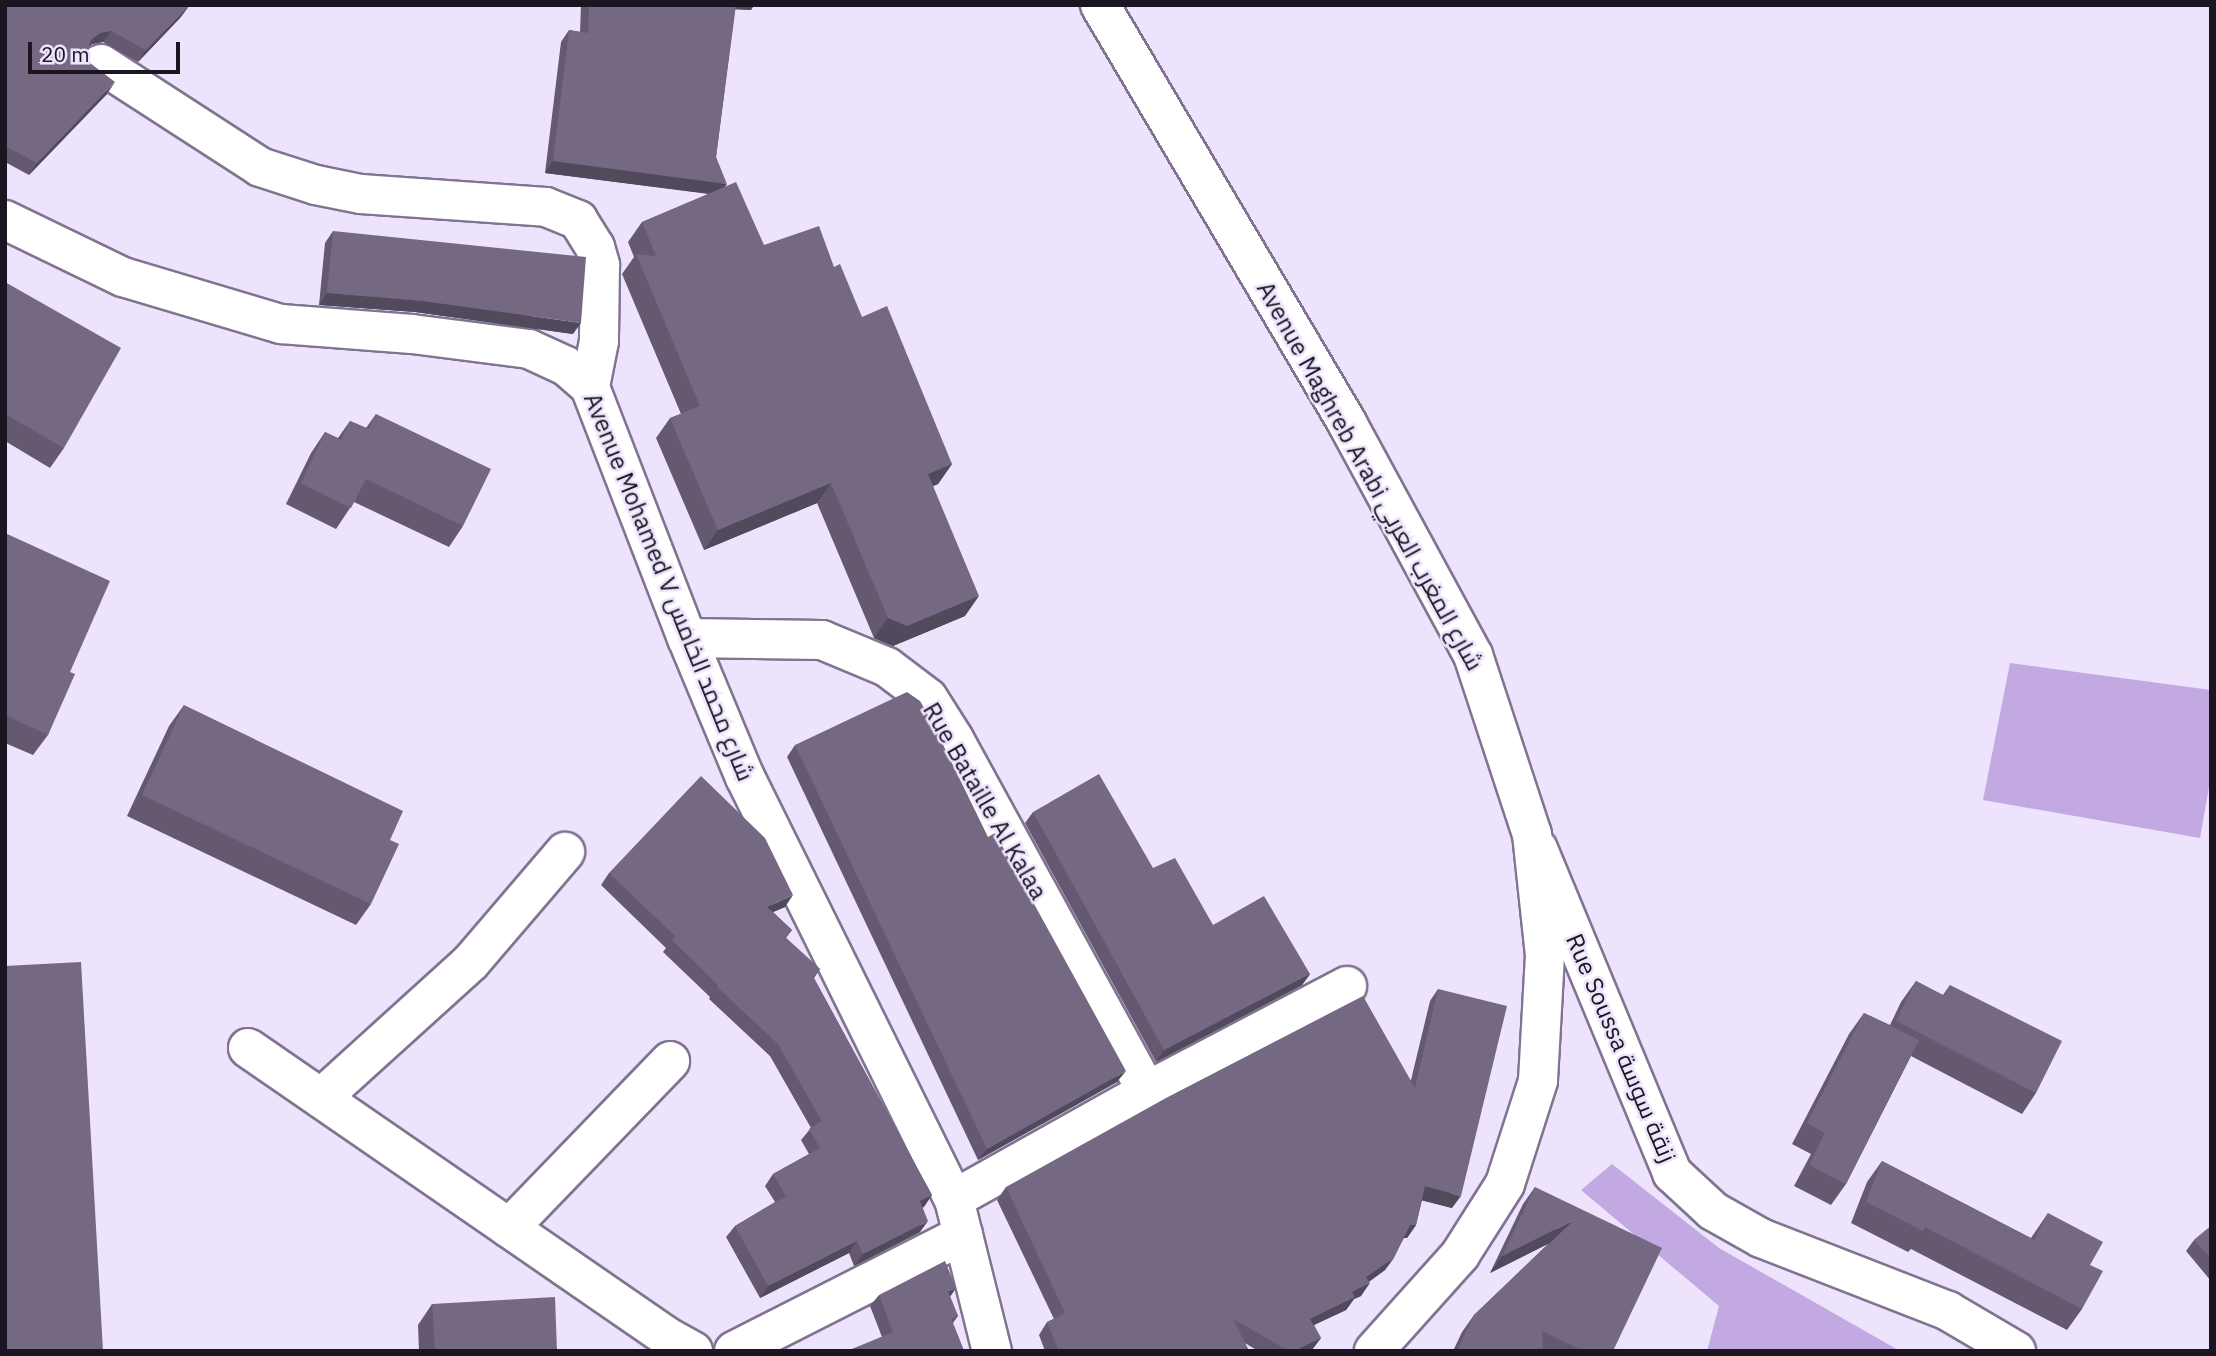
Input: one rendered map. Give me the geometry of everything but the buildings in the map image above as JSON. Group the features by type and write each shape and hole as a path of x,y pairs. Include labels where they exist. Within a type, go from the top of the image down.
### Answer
{"street":[{"name":"Avenue Maghreb Arabi شارع المغرب العربي","path":"1100,5 1347,423 1473,655 1532,834 1545,955 1538,1081 1505,1184 1460,1255 1374,1351"},
{"path":"101,64 260,167 316,185 361,194 546,207 578,220 595,247 600,265 599,341 590,387"},
{"name":"Avenue Mohamed V شارع محمد الخامس","path":"5,220 123,277 281,324 412,334 529,348 566,366 590,387 687,638 745,777 954,1199 992,1351"},
{"name":"Rue Bataille Al Kalaa","path":"687,638 822,640 887,667 928,698 1147,1091"},
{"name":"Rue Soussa زنقة سوسة","path":"1532,834 1672,1172 1713,1211 1760,1238 1948,1311 2016,1351"},
{"path":"321,1098 471,962 498,934 565,852"},
{"path":"954,1199 1147,1091 1347,986"},
{"path":"248,1048 666,1336 694,1351"},
{"path":"509,1228 670,1061"},
{"path":"734,1351 963,1235"}],"shaded area":[{"path":"2010,663 2211,690 2211,776 2200,838 1983,800"},
{"path":"1612,1164 1719,1248 1900,1351 1707,1351 1719,1306 1581,1190"}]}
